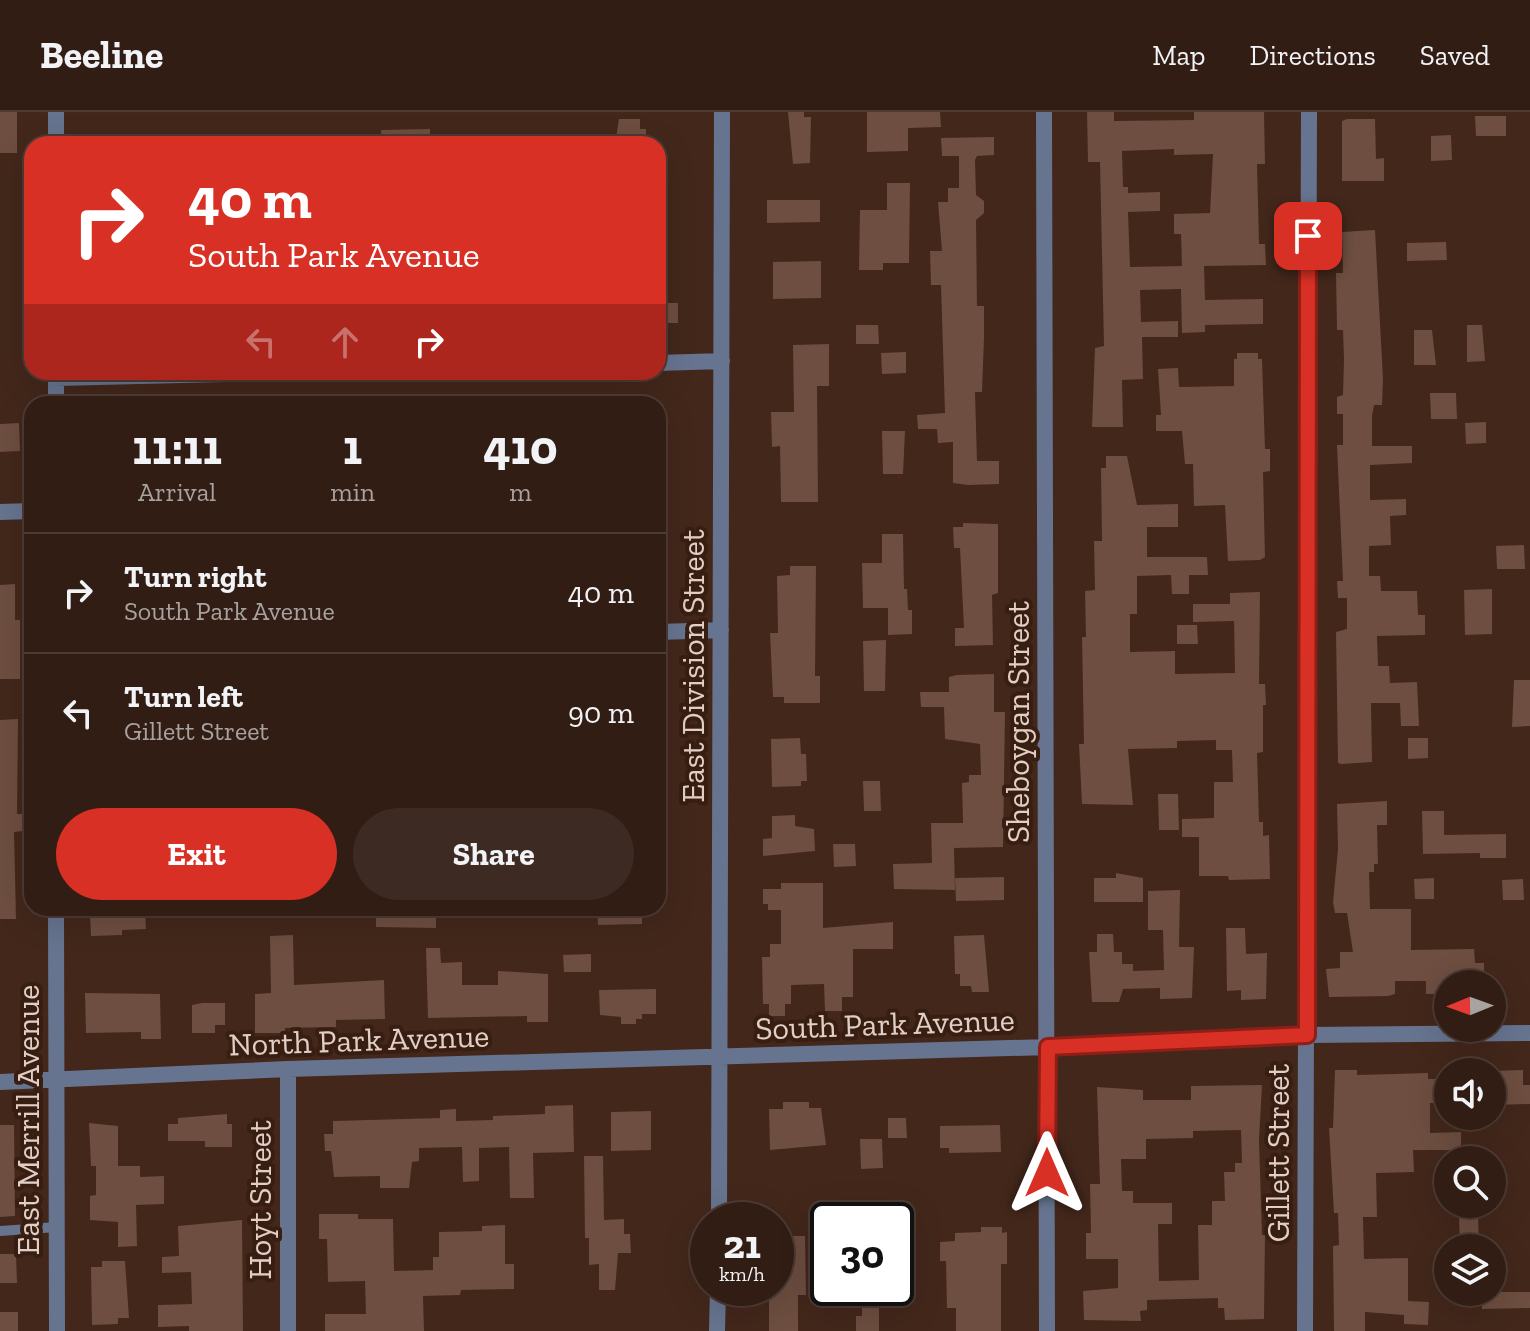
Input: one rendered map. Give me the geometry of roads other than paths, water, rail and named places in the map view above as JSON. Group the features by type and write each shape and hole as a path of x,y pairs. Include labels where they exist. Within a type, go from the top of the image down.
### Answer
{"street":[{"path":"56,112 56,136"},
{"name":"East Division Street","path":"719,1202 722,112"},
{"name":"Sheboygan Street","path":"1044,112 1047,1331"},
{"name":"Gillett Street","path":"1305,1331 1309,112"},
{"path":"666,363 722,361"},
{"path":"0,512 24,511"},
{"path":"666,632 721,630"},
{"name":"East Merrill Avenue","path":"56,916 57,1331"},
{"name":"South Park Avenue","path":"721,1057 1307,1035 1530,1033"},
{"name":"North Park Avenue","path":"0,1082 288,1069 721,1057"},
{"name":"Hoyt Street","path":"288,1069 288,1331"},
{"path":"717,1331 718,1306"}],"lane":[{"path":"0,1231 57,1227"}]}
